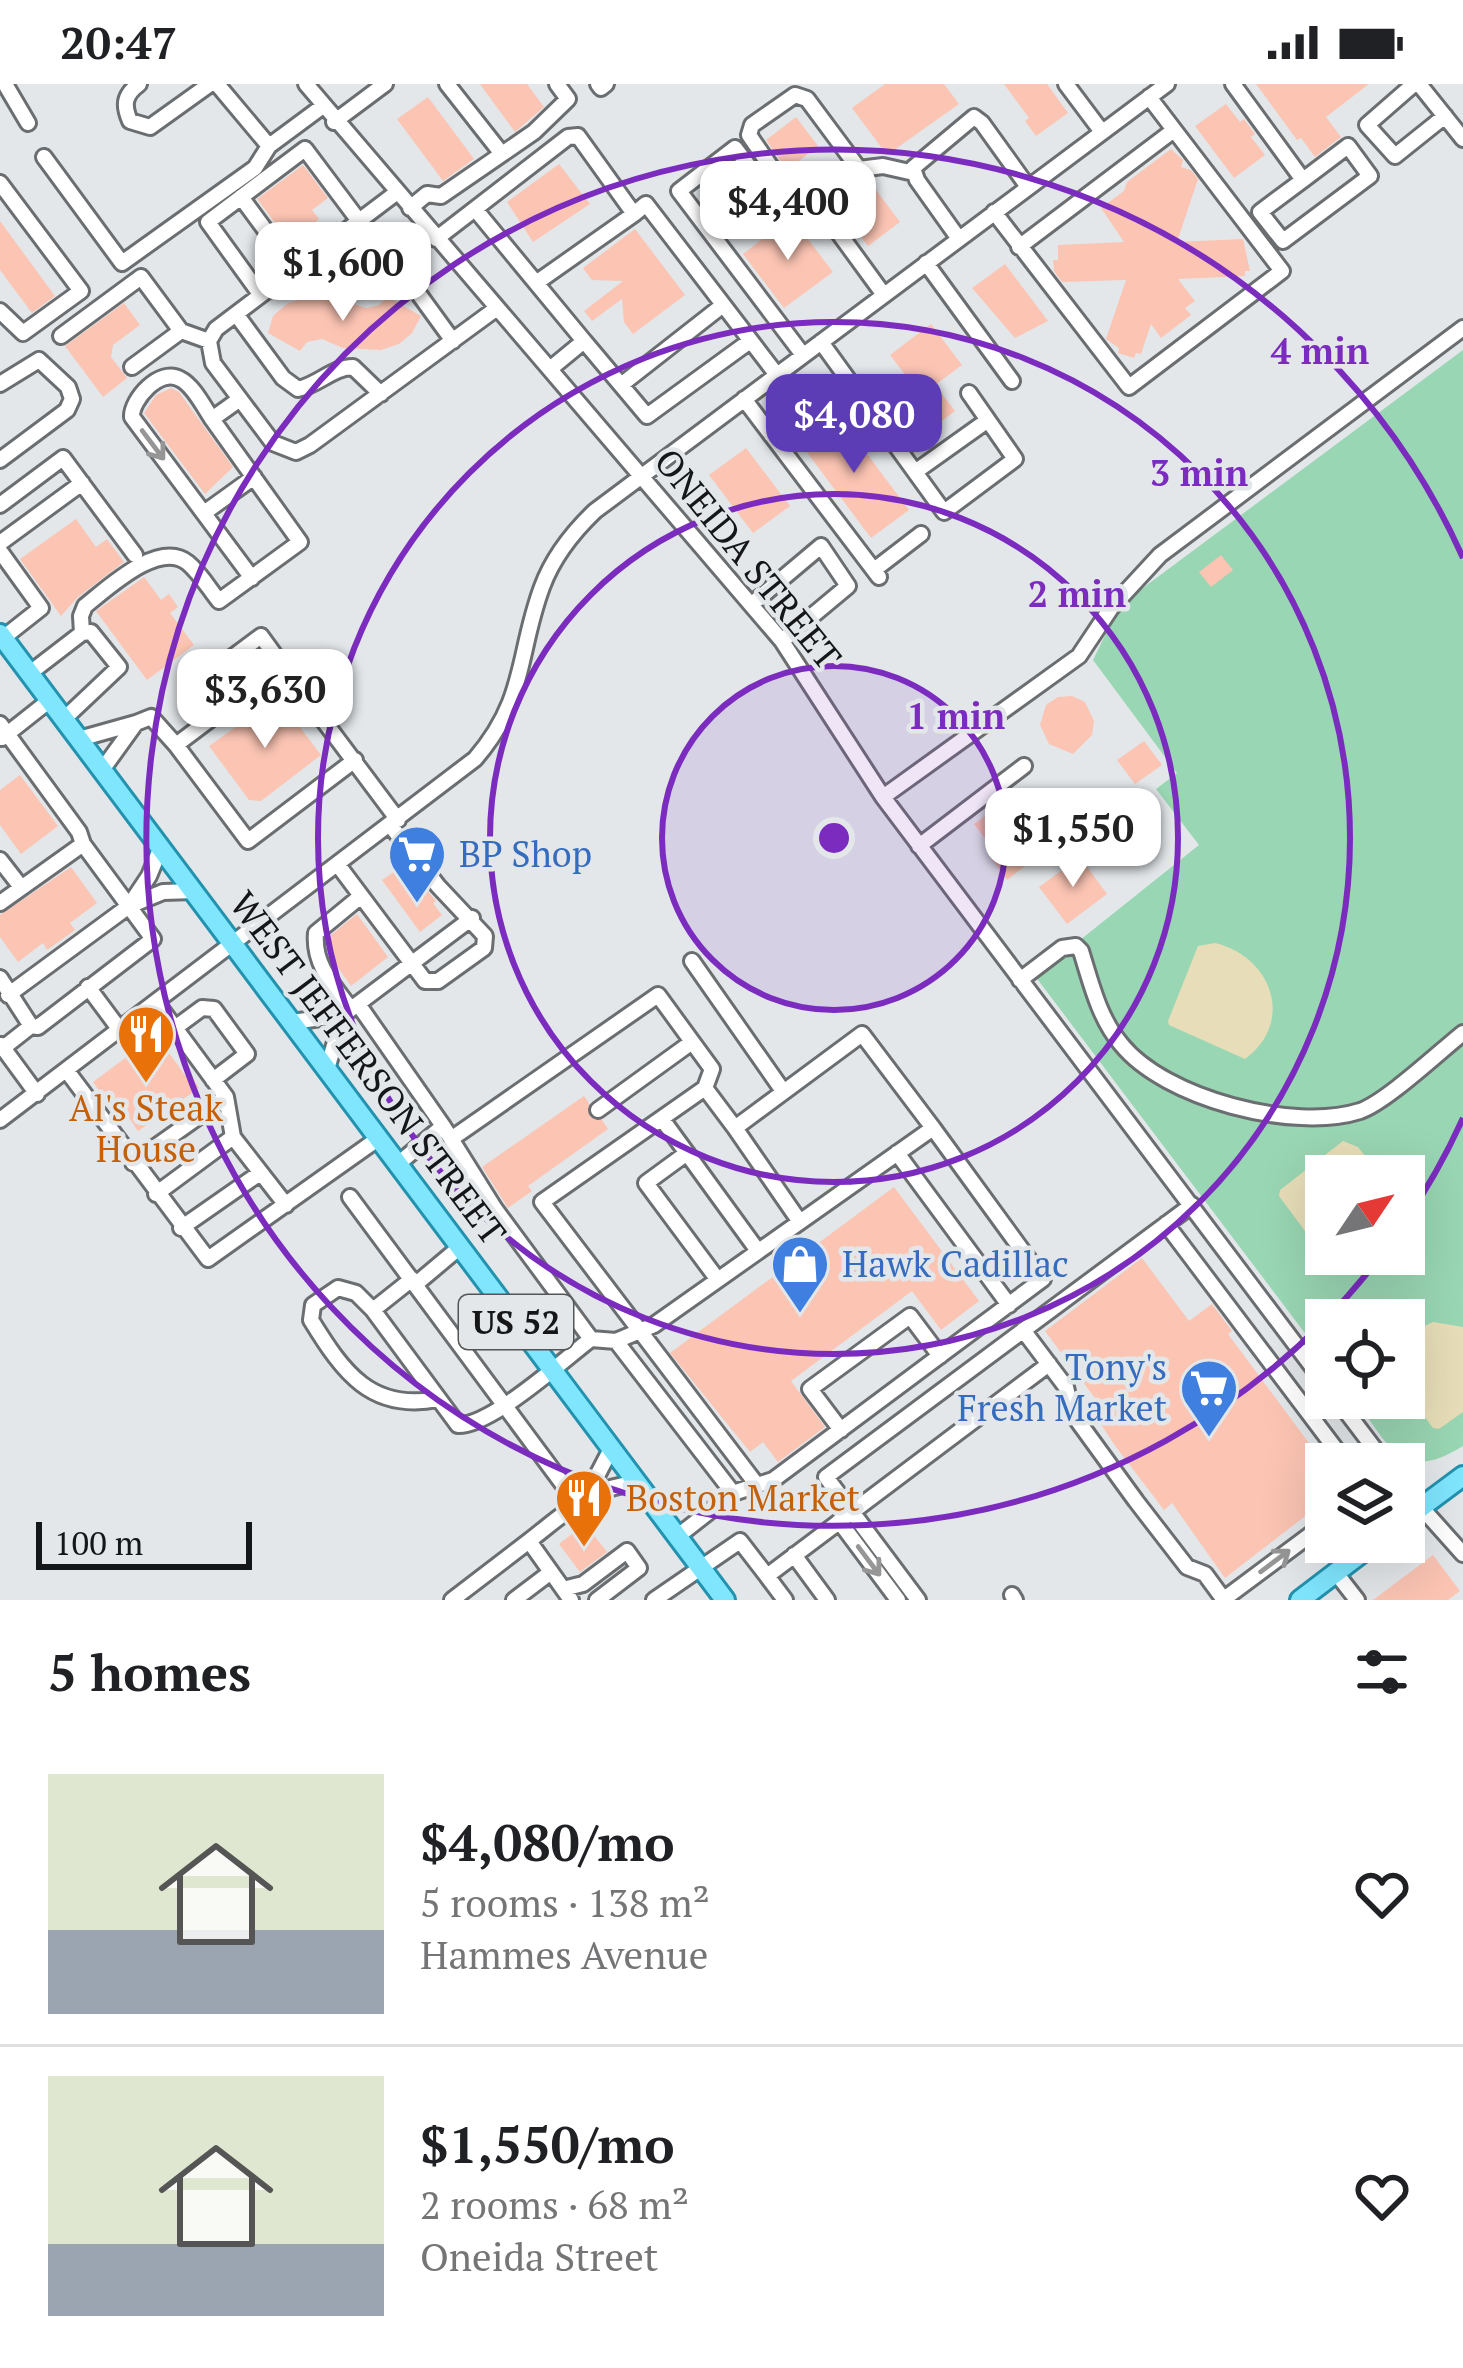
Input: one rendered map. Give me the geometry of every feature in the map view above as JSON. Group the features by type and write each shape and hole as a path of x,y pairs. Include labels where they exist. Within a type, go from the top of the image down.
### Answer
{"main road":[{"name":"WEST JEFFERSON STREET","path":"2,636 725,1600"},
{"path":"1425,1504 1463,1476"},
{"path":"1300,1600 1349,1563"}],"street":[{"path":"5,84 28,123"},
{"path":"139,84 129,92 124,107 130,122 150,128 214,84 268,146"},
{"name":"ONEIDA STREET","path":"306,84 782,641 883,797 1305,1357"},
{"path":"334,122 385,84"},
{"path":"447,84 502,154"},
{"path":"410,208 427,194 441,196 533,132 568,99 557,84"},
{"path":"1066,84 1102,132"},
{"path":"0,1120 475,759 497,732 516,693 537,603 551,566 583,524 1167,84"},
{"path":"1233,84 1303,180"},
{"path":"1445,116 1395,156 1366,124 1417,84 1445,116 1463,139"},
{"path":"884,295 814,199 776,176 750,139 752,125 799,94 854,165 864,170 883,166 914,172"},
{"path":"994,212 1129,387 1282,271 1149,97"},
{"path":"44,157 122,263 255,169 268,146 322,106"},
{"path":"959,238 913,168 974,117 1028,187"},
{"path":"1019,247 1174,130"},
{"path":"436,239 568,137 578,136 634,214"},
{"path":"1348,146 1370,176 1283,241 1260,212 1303,180 1348,146"},
{"path":"707,228 764,185 735,148 680,191 707,228 803,355"},
{"path":"260,294 208,222 304,149 359,221"},
{"path":"814,199 854,165"},
{"path":"0,183 82,291 23,333 0,310"},
{"path":"396,193 260,294 216,329 209,341 213,363 273,443 296,452 497,308"},
{"path":"241,197 295,269"},
{"path":"536,283 646,204 777,375"},
{"path":"475,209 647,416 750,341"},
{"path":"311,257 323,279 338,289 389,253 453,341"},
{"path":"926,263 1012,381"},
{"path":"61,336 142,277 181,331 209,341"},
{"path":"621,385 723,305"},
{"path":"236,314 283,378 298,389 343,367 353,367 381,394"},
{"path":"883,797 1066,667 1091,642 1129,585 1160,555 1463,328"},
{"path":"132,367 181,331"},
{"path":"550,369 584,341"},
{"path":"820,342 944,512 1016,459 969,393"},
{"path":"0,384 39,360 68,387 72,399 67,410 0,460"},
{"path":"82,633 86,606 148,561 178,558 188,563 219,602 252,578 300,542 182,379 161,379 133,401 132,417 252,578"},
{"path":"212,418 240,399"},
{"path":"744,399 876,574 921,534"},
{"path":"771,435 819,399"},
{"path":"916,472 988,421"},
{"path":"0,505 64,458 135,555"},
{"path":"204,513 254,477"},
{"path":"2,636 41,608 0,547 82,483"},
{"path":"752,604 821,546 848,586 782,641"},
{"path":"30,674 82,633 91,632 119,667 64,719"},
{"path":"230,659 261,636 356,760 438,886 485,936 484,948 433,982 425,981 338,865"},
{"path":"176,745 282,665"},
{"path":"37,1094 2,1046 31,1026 38,1027 153,939 83,844 80,832 2,732 50,700"},
{"path":"79,739 151,717 248,841 356,760"},
{"path":"102,770 136,723"},
{"path":"919,846 1024,766"},
{"path":"0,903 83,844"},
{"path":"129,906 161,848"},
{"path":"0,860 21,887"},
{"path":"8,995 129,906 163,892 194,891"},
{"path":"361,896 316,933 323,971 447,1132 495,1209 592,1339"},
{"path":"292,1022 351,1010 472,918"},
{"path":"1020,980 1062,948 1076,946 1082,951 1097,1002 1120,1043 1146,1070 1198,1094 1272,1116 1324,1119 1365,1109 1463,1034"},
{"path":"692,961 783,1090"},
{"path":"0,978 31,1026"},
{"path":"88,987 120,1030"},
{"path":"398,1164 658,995 712,1070 705,1088 542,1202 757,1485"},
{"path":"156,1002 226,1097 233,1137 286,1205"},
{"path":"175,1028 202,1008 214,1009 247,1054 213,1081"},
{"path":"328,1069 351,1010"},
{"path":"678,1536 733,1493 773,1480 1043,1279 862,1034 735,1128"},
{"path":"598,1110 692,1042"},
{"path":"67,1071 208,1259 379,1138"},
{"path":"705,1088 800,1222"},
{"path":"133,1163 226,1097"},
{"path":"662,1119 758,1251"},
{"path":"438,1399 412,1404 397,1401 358,1383 311,1320 313,1305 338,1288 356,1293 373,1310 458,1425 469,1426 592,1339 616,1341 654,1325 932,1128"},
{"path":"156,1194 233,1137"},
{"path":"687,1153 646,1183 718,1280"},
{"path":"897,1153 1009,1305"},
{"path":"182,1228 260,1173"},
{"path":"350,1197 565,1486"},
{"path":"898,1600 826,1477 1192,1205"},
{"path":"1166,1224 1332,1443"},
{"path":"373,1310 460,1246"},
{"path":"841,1430 811,1389 827,1376 910,1316 940,1356"},
{"path":"1023,1330 1066,1387 1072,1413 1136,1501 1187,1567 1205,1574 1224,1600 1305,1539"},
{"path":"616,1341 733,1493"},
{"path":"1275,1368 1299,1349"},
{"path":"766,1576 1049,1364"},
{"path":"585,1497 611,1449"},
{"path":"452,1600 585,1497 607,1486 638,1484"},
{"path":"1425,1511 1463,1554"},
{"path":"846,1517 918,1600"},
{"path":"654,1600 740,1540 785,1600"},
{"path":"529,1541 567,1595 627,1552 639,1568 597,1600"},
{"path":"794,1556 827,1600"},
{"path":"514,1600 551,1572"},
{"path":"1336,1573 1357,1600"}],"green space":[{"path":"1463,350 1463,1446 1442,1457 1425,1462 1425,1443 1387,1443 1370,1419 1425,1419 1425,1299 1305,1299 1305,1333 1035,976 1199,845 1156,789 1177,773 1093,660 1120,605"}],"sand":[{"path":"1215,943 1250,961 1270,992 1270,1027 1245,1059 1169,1025 1198,946"},
{"path":"1343,1141 1364,1155 1325,1155"},
{"path":"1305,1171 1305,1231 1279,1196"},
{"path":"1433,1322 1463,1327 1463,1412 1439,1429 1425,1418 1425,1326"}],"building":[{"path":"480,84 527,84 544,107 515,132"},
{"path":"885,84 944,84 959,104 887,155 852,108"},
{"path":"1004,84 1047,84 1068,113 1036,136"},
{"path":"1256,84 1369,84 1326,117 1341,137 1315,157"},
{"path":"428,97 474,159 443,181 397,119"},
{"path":"1226,104 1240,122 1244,119 1265,155 1234,178 1195,126"},
{"path":"796,117 818,146 787,170 766,140"},
{"path":"1171,149 1183,160 1181,167 1198,179 1177,242 1243,239 1250,271 1245,276 1178,279 1195,301 1185,308 1191,315 1161,338 1151,324 1141,354 1134,358 1118,353 1119,348 1106,339 1126,280 1062,282 1053,260 1058,260 1058,245 1124,242 1101,208"},
{"path":"559,164 590,204 533,242 507,202"},
{"path":"303,165 328,198 312,210 319,219 302,232 295,223 282,232 257,199"},
{"path":"876,190 900,222 868,246 843,214"},
{"path":"791,217 833,272 784,308 743,254"},
{"path":"0,221 55,296 32,313 0,270"},
{"path":"635,229 685,295 633,334 624,322 622,299 592,321 584,311 623,281 592,280 583,268"},
{"path":"1005,264 1048,321 1015,338 972,288"},
{"path":"330,297 367,308 388,297 421,316 412,333 381,350 343,348 322,339 307,342 300,351 268,333 273,316 288,303"},
{"path":"124,303 140,325 113,345 111,357 127,378 103,397 65,346"},
{"path":"931,324 962,365 935,385 955,411 914,442 883,401 910,381 890,355"},
{"path":"171,388 179,392 233,467 205,494 144,413 156,395"},
{"path":"838,415 909,510 871,538 800,443"},
{"path":"746,448 790,506 753,533 709,475"},
{"path":"76,519 96,547 107,539 124,562 61,616 20,559"},
{"path":"1221,555 1233,570 1211,587 1199,572"},
{"path":"144,577 161,600 169,594 178,607 170,613 194,645 147,680 96,611"},
{"path":"277,697 321,755 261,801 249,800 209,746"},
{"path":"1058,697 1085,702 1094,721 1092,735 1073,754 1049,744 1040,725 1046,705"},
{"path":"1144,741 1162,765 1135,784 1117,760"},
{"path":"20,775 58,826 21,854 0,825 0,790"},
{"path":"1017,793 1047,835 1052,831 1059,840 1007,880 990,857 996,853 974,824"},
{"path":"1080,857 1107,894 1067,924 1039,887"},
{"name":"BP Shop","path":"405,864 442,915 420,932 382,880"},
{"path":"71,867 97,903 70,923 75,930 47,950 43,943 18,962 0,937 0,915"},
{"path":"357,914 388,957 351,986 331,958 327,938"},
{"name":"Al's Steak House","path":"156,1035 199,1088 138,1131 120,1105 113,1111 93,1082"},
{"path":"584,1096 590,1117 602,1120 608,1129 528,1186 532,1191 508,1208 482,1167"},
{"name":"Hawk Cadillac","path":"894,1187 979,1301 941,1330 912,1291 791,1381 825,1427 778,1462 763,1442 750,1452 670,1353"},
{"name":"Tony's Fresh Market","path":"1142,1258 1189,1321 1212,1304 1232,1331 1228,1334 1309,1443 1305,1443 1305,1516 1225,1578 1172,1503 1164,1510 1116,1447 1092,1411 1100,1405 1045,1331"},
{"name":"Boston Market","path":"585,1524 607,1552 580,1572 559,1544"},
{"path":"1433,1555 1460,1591 1448,1600 1373,1600 1425,1563"}],"place":[{"name":"BP Shop","path":"417,905"},
{"name":"Al's Steak House","path":"146,1085"},
{"name":"Hawk Cadillac","path":"800,1315"},
{"name":"Tony's Fresh Market","path":"1209,1439"},
{"name":"Boston Market","path":"584,1549"}]}
